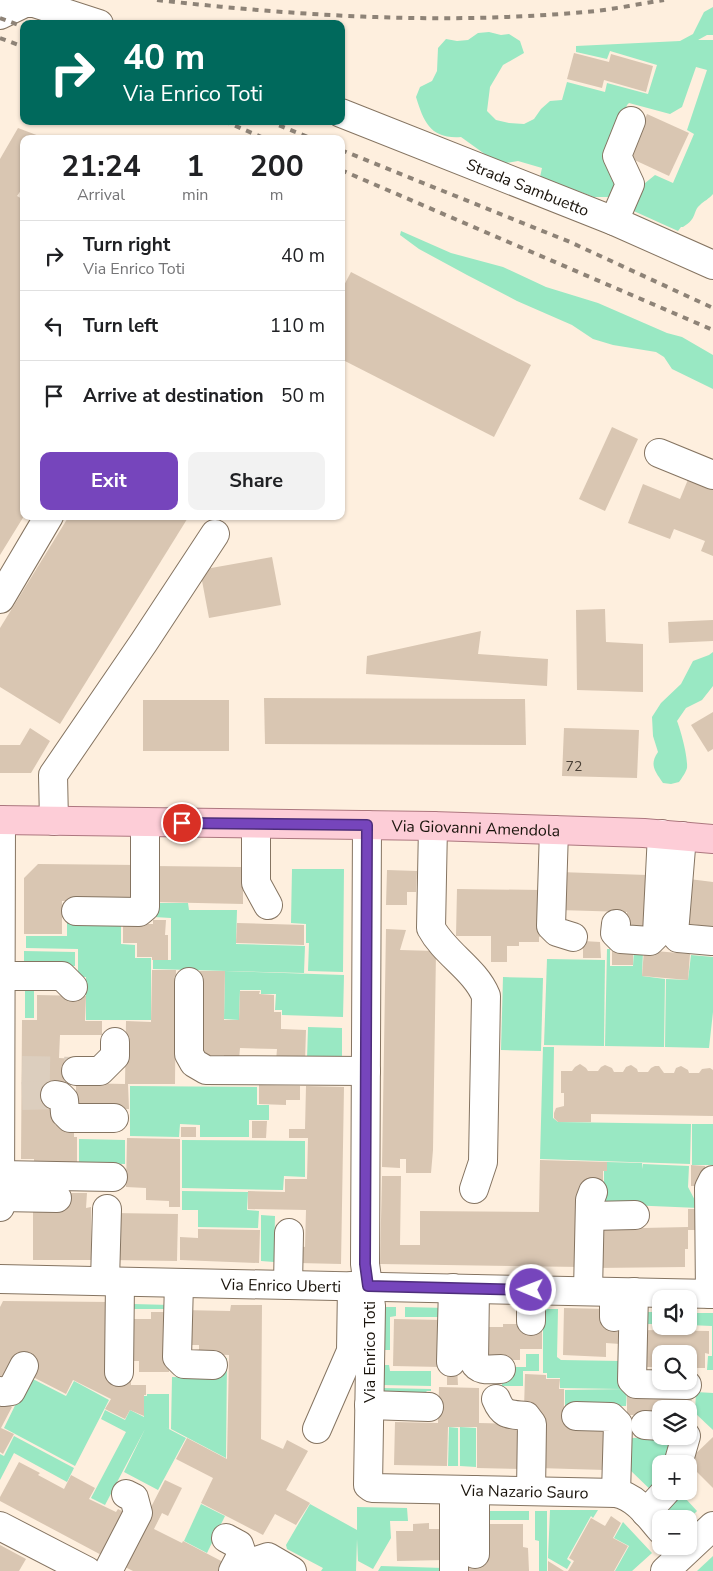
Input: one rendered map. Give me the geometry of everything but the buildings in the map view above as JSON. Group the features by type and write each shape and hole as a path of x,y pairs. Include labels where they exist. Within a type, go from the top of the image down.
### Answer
{"main road":[{"name":"Via Giovanni Amendola","path":"0,820 433,826 672,835 713,839"}],"street":[{"path":"0,15 34,2 87,20"},
{"name":"Strada Sambuetto","path":"345,115 614,222 713,265"},
{"path":"614,222 630,184 617,156 631,121"},
{"path":"659,453 713,476"},
{"path":"0,599 47,520"},
{"path":"54,821 53,775 215,534"},
{"path":"0,820 0,1012 11,1083 0,1129 0,1207"},
{"path":"76,911 139,912 145,906 146,822"},
{"path":"256,824 256,883 268,905"},
{"name":"Via Enrico Toti","path":"367,825 365,1264 360,1286 371,1306 380,1357 369,1405 368,1485 372,1488"},
{"path":"433,826 431,928 438,940 481,983 486,996 483,1162 474,1189"},
{"path":"554,830 552,926 557,932 573,937"},
{"path":"616,924 615,933 620,939 650,940 657,934 672,835"},
{"path":"672,835 674,933 678,938 712,941"},
{"path":"1,976 62,976 74,987"},
{"path":"189,982 189,1054 194,1063 206,1070 366,1071"},
{"path":"76,1070 100,1071 115,1056 115,1042"},
{"path":"55,1095 60,1096 64,1100 64,1112 70,1118 114,1118"},
{"path":"0,1175 112,1177"},
{"path":"706,1294 707,1189"},
{"path":"0,1197 57,1198"},
{"path":"635,1216 591,1204 632,1380 636,1384 652,1384"},
{"path":"107,1209 119,1372"},
{"path":"288,1285 289,1233"},
{"path":"695,1236 706,1294"},
{"name":"Via Enrico Uberti","path":"0,1279 531,1290 612,1298 706,1294"},
{"path":"179,1283 177,1357 184,1364 213,1365"},
{"path":"317,1429 351,1351 360,1286"},
{"path":"451,1362 464,1288"},
{"path":"464,1288 474,1362 481,1369 501,1369"},
{"path":"531,1290 531,1321"},
{"path":"0,1391 11,1391 24,1366"},
{"path":"496,1399 500,1408 505,1413 526,1416 532,1424 530,1492"},
{"path":"369,1405 429,1407"},
{"path":"576,1416 611,1417 618,1424 616,1493"},
{"name":"Via Nazario Sauro","path":"372,1488 616,1493 626,1495 652,1520"},
{"path":"464,1490 475,1554"},
{"path":"454,1571 464,1490"},
{"path":"108,1571 138,1513 134,1498 126,1494"},
{"path":"0,1526 87,1571"},
{"path":"675,1557 713,1526"},
{"path":"226,1538 239,1545 242,1554 233,1571"}],"green space":[{"path":"713,7 713,35 707,35 698,40 713,40 713,194 698,208 691,221 678,231 627,208 634,192 655,175 673,183 694,134 687,130 707,70 696,67 682,107 670,114 629,103 627,105 610,150 619,178 610,197 594,197 540,177 542,168 518,161 506,163 493,160 461,137 451,137 436,132 426,122 416,97 420,87 432,81 437,71 438,48 446,39 468,40 478,33 489,32 501,35 509,34 520,41 524,53 503,65 490,87 487,111 496,120 524,124 534,119 550,101 562,100 567,82 605,92 607,83 648,94 657,65 610,51 607,59 576,52 576,46 680,41 693,34 704,12"},
{"path":"401,231 451,253 503,267 546,287 598,303 667,333 682,337 713,355 713,389 672,369 664,357 656,352 613,345 593,339 572,325 517,301 419,249 400,235"},
{"path":"713,652 713,686 702,700 686,708 677,721 685,751 686,770 679,782 663,783 654,768 655,757 658,752 653,736 652,717 661,703 681,684 693,661"},
{"path":"292,869 344,869 343,972 308,971 309,943 306,943 306,924 291,923"},
{"path":"154,903 188,903 189,910 237,910 236,944 305,946 304,973 153,969 153,960 171,960 171,918 154,917"},
{"path":"67,918 121,919 121,944 135,945 135,958 151,958 151,1020 86,1020 86,977 78,977 78,949 26,948 26,936 67,936"},
{"path":"607,949 610,949 610,966 633,966 634,950 643,951 642,976 665,979 664,1047 605,1046"},
{"path":"24,951 75,952 75,966 24,965"},
{"path":"691,955 713,957 713,1012 709,1048 665,1047 666,979 688,980"},
{"path":"547,959 605,960 604,1046 544,1045"},
{"path":"225,971 344,975 343,1017 282,1015 282,1010 275,1010 276,994 261,994 261,990 240,990 239,1020 224,1019"},
{"path":"503,977 543,978 541,1051 501,1050"},
{"path":"25,983 34,983 34,1018 25,1018"},
{"path":"308,1027 342,1028 342,1060 307,1060"},
{"path":"543,1047 554,1047 553,1118 558,1122 691,1124 690,1164 540,1159"},
{"path":"130,1086 257,1087 257,1105 269,1105 269,1120 249,1120 249,1137 200,1137 200,1125 180,1124 179,1137 130,1136"},
{"path":"692,1124 713,1124 713,1165 692,1165"},
{"path":"79,1139 125,1140 125,1164 79,1163"},
{"path":"182,1140 305,1141 305,1177 284,1176 283,1190 182,1188"},
{"path":"607,1162 642,1163 643,1169 643,1164 689,1166 688,1187 699,1208 604,1204 604,1171 607,1171"},
{"path":"182,1191 248,1192 247,1210 259,1211 258,1228 198,1227 198,1210 182,1210"},
{"path":"261,1215 275,1216 274,1262 261,1261"},
{"path":"133,1304 170,1305 170,1309 133,1309"},
{"path":"382,1307 396,1307 396,1316 390,1317 390,1350 382,1350"},
{"path":"405,1307 446,1308 445,1317 405,1317"},
{"path":"543,1309 558,1309 557,1357 561,1360 620,1361 620,1389 560,1388 560,1378 547,1378 547,1373 543,1373"},
{"path":"641,1312 652,1312 652,1324 641,1324"},
{"path":"697,1313 713,1313 713,1370 707,1370 708,1356 712,1356 712,1326 697,1325"},
{"path":"526,1354 539,1354 539,1371 523,1371 523,1386 502,1386 502,1367 526,1367"},
{"path":"221,1358 227,1358 226,1458 171,1429 172,1377 220,1378"},
{"path":"382,1365 389,1365 390,1371 431,1371 431,1386 382,1385"},
{"path":"29,1377 66,1396 74,1381 109,1400 75,1466 4,1428"},
{"path":"382,1388 431,1389 431,1391 427,1391 422,1396 382,1396"},
{"path":"627,1389 626,1406 565,1407 565,1390"},
{"path":"696,1392 713,1393 713,1430 697,1415"},
{"path":"147,1394 169,1394 169,1429 165,1427 186,1438 158,1490 124,1472 145,1429 105,1505 91,1498 126,1432 101,1419 105,1410 125,1420 130,1410 144,1417 144,1396 147,1396"},
{"path":"449,1427 458,1428 458,1466 448,1466"},
{"path":"460,1427 476,1428 476,1467 460,1466"},
{"path":"14,1436 74,1468 67,1482 14,1453 0,1480 0,1454 4,1456"},
{"path":"652,1437 652,1445 672,1445 669,1455 652,1455 652,1491 629,1469 629,1438"},
{"path":"669,1500 687,1500 696,1510 670,1510 666,1506"},
{"path":"201,1504 225,1516 207,1553 184,1541"},
{"path":"310,1504 357,1530 357,1507 407,1508 408,1521 390,1521 391,1538 373,1569 358,1561 357,1539 356,1571 321,1571 323,1568 287,1549 286,1545"},
{"path":"550,1510 598,1510 593,1518 591,1516 567,1559 571,1562 567,1569 548,1558"},
{"path":"487,1511 529,1511 529,1520 487,1520"},
{"path":"535,1511 547,1511 547,1571 539,1571 539,1541 535,1540"},
{"path":"623,1522 652,1553 632,1571 615,1571 629,1546 614,1538"},
{"path":"713,1556 713,1571 697,1571"},
{"path":"381,1566 443,1568 443,1571 378,1571"}],"tunnel":[{"path":"22,1070 76,1071"},
{"path":"22,1096 55,1095"}],"railway":[{"path":"157,0 317,14 424,18 478,18 585,12 664,0"},
{"path":"0,18 20,26"},
{"path":"0,38 20,46"},
{"path":"233,125 257,135"},
{"path":"278,125 303,135"},
{"path":"345,152 570,242 713,308"},
{"path":"345,172 713,330"}],"route":[{"path":"182,823 367,825 365,1264 368,1286 531,1290"}]}
